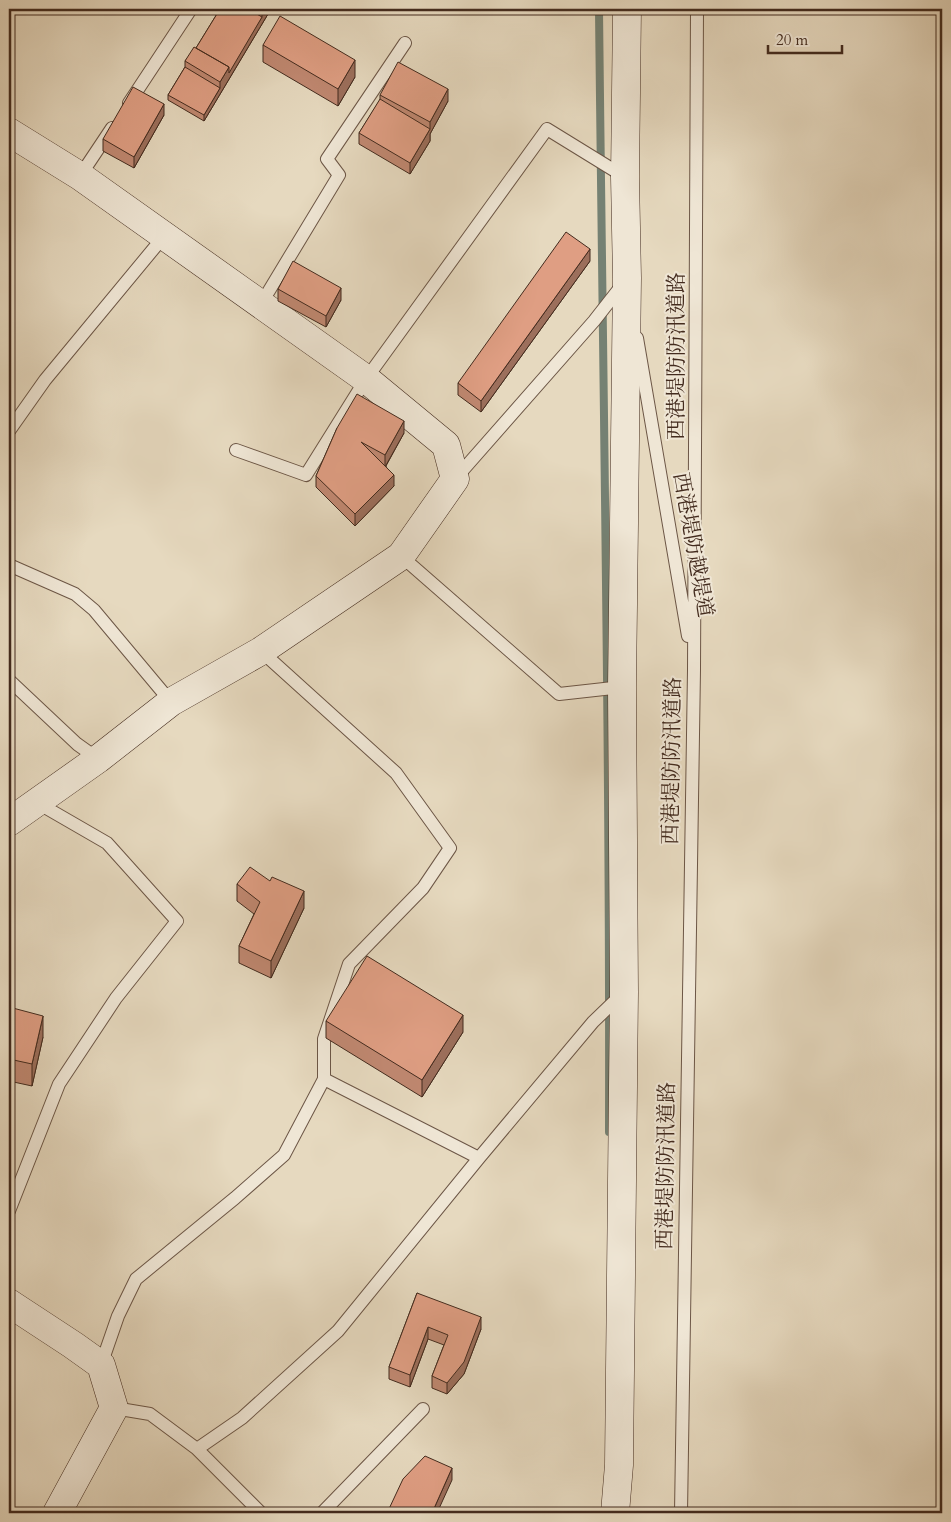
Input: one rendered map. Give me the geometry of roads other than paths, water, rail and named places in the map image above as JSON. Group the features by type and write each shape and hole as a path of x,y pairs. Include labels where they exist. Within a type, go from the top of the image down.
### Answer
{"street":[{"path":"615,1513 619,1465 624,992 622,687 627,278 625,177 627,9"},
{"path":"9,132 80,176 366,379 446,445 455,479 400,556 261,651 171,702 98,759 9,822"},
{"path":"9,1303 101,1365 114,1408 57,1513"}],"lane":[{"path":"80,176 191,9"},
{"name":"西港堤防防汛道路","path":"681,1513 694,670 697,9"},
{"path":"261,304 339,175 327,159 405,43"},
{"path":"236,450 306,475 366,379 547,129 625,177"},
{"path":"9,431 45,380 165,235"},
{"path":"455,479 594,322 627,278"},
{"name":"西港堤防越堤道","path":"627,278 694,670"},
{"path":"400,556 559,694 622,687"},
{"path":"9,565 75,594 94,610 171,702"},
{"path":"101,1365 118,1316 136,1279 284,1155 324,1079 324,1039 349,964 423,888 450,848 396,772 261,651"},
{"path":"9,680 77,744 98,759"},
{"path":"9,1211 59,1084 116,998 177,921 107,843 36,802"},
{"path":"197,1448 242,1418 338,1331 593,1022 624,992"},
{"path":"324,1079 479,1158"},
{"path":"114,1408 150,1414 197,1448 261,1513"},
{"path":"322,1513 423,1409"}],"waterway":[{"path":"599,9 607,710 609,1132"}]}
